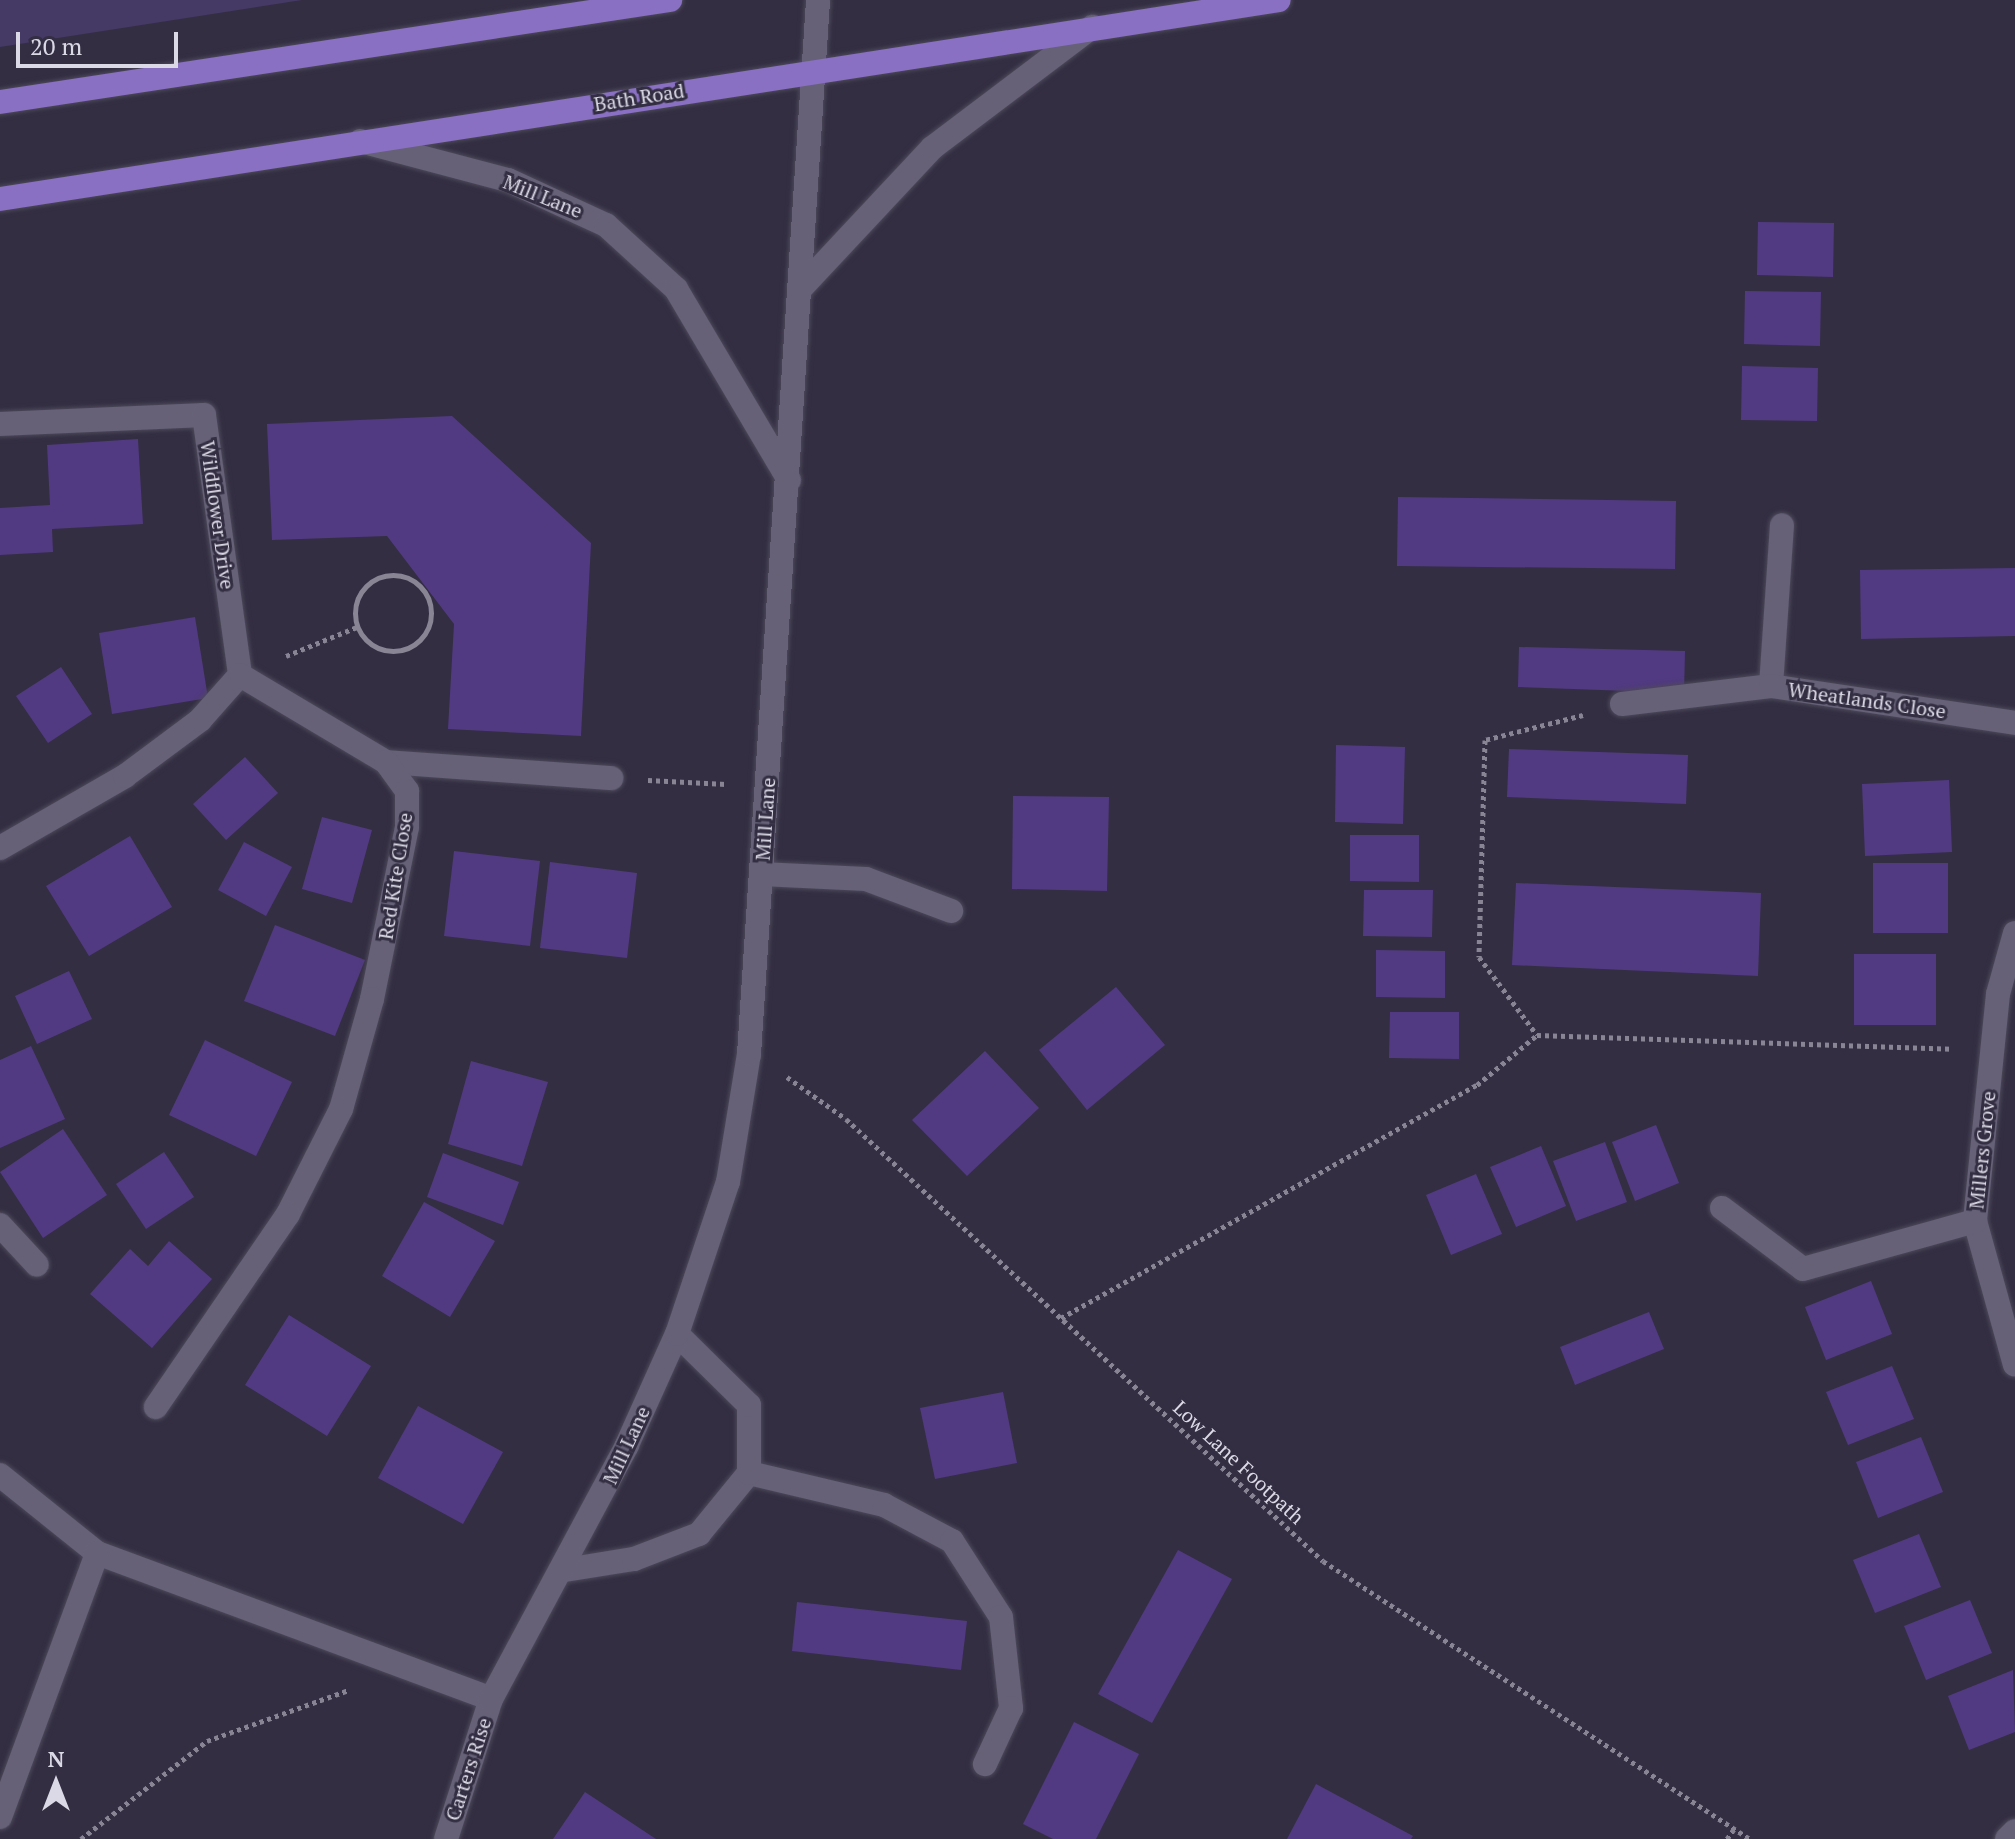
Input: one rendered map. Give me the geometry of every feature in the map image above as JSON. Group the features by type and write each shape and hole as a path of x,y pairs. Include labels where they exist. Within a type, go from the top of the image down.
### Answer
{"main road":[{"path":"0,102 670,0"},
{"name":"Bath Road","path":"0,199 357,141 1279,0"}],"street":[{"name":"Mill Lane","path":"491,1699 565,1570 677,1334 728,1182 749,1054 802,287 818,0"},
{"path":"802,287 932,148 1092,27"},
{"name":"Mill Lane","path":"357,141 508,180 606,225 676,289 789,480"},
{"name":"Wildflower Drive","path":"0,424 204,415 240,675"},
{"path":"1771,686 1782,525"},
{"path":"0,848 125,776 200,720 240,675"},
{"name":"Red Kite Close","path":"156,1407 288,1214 341,1109 372,999 407,827 407,791 386,762 240,675"},
{"name":"Wheatlands Close","path":"1622,704 1771,686 2015,723"},
{"path":"386,762 611,778"},
{"path":"761,874 866,879 951,911"},
{"name":"Millers Grove","path":"2015,933 1993,1050 1975,1221 2015,1365"},
{"path":"1722,1208 1803,1269 1975,1221"},
{"path":"0,1225 37,1265"},
{"path":"565,1570 634,1559 699,1534 749,1473 749,1405 677,1334"},
{"path":"749,1473 884,1505 952,1541 1001,1617 1011,1708 985,1764"},
{"path":"0,1475 97,1553 491,1699"},
{"path":"0,1817 97,1553"},
{"name":"Carters Rise","path":"446,1839 491,1699"},
{"path":"2007,1839 2015,1831"}],"path":[{"path":"410,579 428,598 426,632 407,649 384,650 357,627 357,601 372,581 410,579"},
{"path":"240,675 357,627"},
{"path":"1537,1035 1479,957 1485,740 1622,704"},
{"path":"611,778 767,787"},
{"path":"1061,1318 1477,1085 1537,1035 1993,1050"},
{"name":"Low Lane Footpath","path":"749,1054 846,1119 1323,1561 1750,1839"},
{"path":"81,1839 207,1741 407,1670"},
{"path":"1727,1839 1734,1829"}],"shaded area":[{"path":"0,0 302,0 0,47"}],"building":[{"path":"1758,222 1834,223 1833,277 1757,275"},
{"path":"1745,291 1821,292 1820,346 1744,344"},
{"path":"1742,366 1818,368 1817,421 1741,420"},
{"path":"452,416 591,543 581,736 448,729 454,624 387,536 272,540 267,424"},
{"path":"138,439 143,524 52,529 53,552 0,555 0,508 50,505 47,445"},
{"path":"1398,497 1676,501 1675,569 1397,566"},
{"path":"2015,568 2015,636 1861,639 1860,570"},
{"path":"195,617 208,698 112,714 99,633"},
{"path":"1519,647 1685,651 1684,693 1518,687"},
{"path":"61,667 92,714 48,743 16,696"},
{"path":"1336,745 1405,747 1403,824 1335,822"},
{"path":"1509,749 1688,755 1686,804 1507,797"},
{"path":"245,757 278,793 226,840 193,804"},
{"path":"1949,780 1952,852 1865,856 1862,784"},
{"path":"1013,796 1109,797 1107,891 1012,889"},
{"path":"322,817 372,830 352,903 302,889"},
{"path":"1350,835 1419,835 1419,882 1350,881"},
{"path":"130,836 172,907 89,956 46,886"},
{"path":"244,842 292,867 266,916 218,890"},
{"path":"454,851 540,861 530,946 444,936"},
{"path":"550,862 637,873 627,958 540,948"},
{"path":"1873,863 1948,863 1948,933 1873,933"},
{"path":"1516,883 1761,893 1758,976 1512,965"},
{"path":"1364,890 1433,890 1432,937 1363,936"},
{"path":"275,925 365,960 335,1036 244,1001"},
{"path":"1376,950 1445,951 1445,998 1376,997"},
{"path":"1854,954 1936,954 1936,1025 1854,1025"},
{"path":"69,971 92,1019 37,1044 15,996"},
{"path":"1116,987 1165,1045 1087,1110 1039,1050"},
{"path":"1390,1012 1459,1012 1459,1059 1389,1058"},
{"path":"205,1040 292,1082 256,1156 169,1115"},
{"path":"31,1046 65,1119 0,1148 0,1060"},
{"path":"985,1051 1039,1108 967,1176 912,1120"},
{"path":"471,1061 548,1082 522,1166 448,1144"},
{"path":"1656,1125 1679,1183 1635,1201 1612,1142"},
{"path":"63,1129 107,1195 43,1238 0,1172"},
{"path":"1605,1142 1627,1202 1576,1221 1553,1161"},
{"path":"1541,1146 1566,1206 1516,1227 1490,1167"},
{"path":"164,1152 194,1197 146,1229 116,1184"},
{"path":"443,1153 519,1182 503,1225 427,1197"},
{"path":"1476,1174 1502,1234 1451,1255 1426,1195"},
{"path":"424,1202 495,1241 450,1317 382,1276"},
{"path":"169,1241 212,1279 152,1348 90,1294 130,1249 148,1266"},
{"path":"1871,1281 1892,1334 1826,1360 1805,1307"},
{"path":"1649,1312 1664,1349 1575,1385 1560,1347"},
{"path":"289,1315 371,1366 327,1436 245,1385"},
{"path":"1892,1366 1914,1419 1848,1445 1826,1392"},
{"path":"1003,1392 1017,1463 935,1479 920,1408"},
{"path":"418,1406 503,1452 463,1524 378,1478"},
{"path":"1921,1437 1943,1492 1878,1518 1856,1462"},
{"path":"1919,1534 1941,1587 1875,1613 1853,1560"},
{"path":"1178,1550 1232,1579 1152,1723 1098,1694"},
{"path":"1970,1600 1992,1653 1926,1680 1904,1626"},
{"path":"797,1602 967,1621 961,1670 792,1651"},
{"path":"2013,1670 2015,1732 1969,1750 1948,1696"},
{"path":"1074,1722 1139,1754 1096,1839 1053,1839 1023,1824"},
{"path":"1316,1784 1413,1836 1411,1839 1287,1839"},
{"path":"585,1792 656,1839 553,1839"}]}
